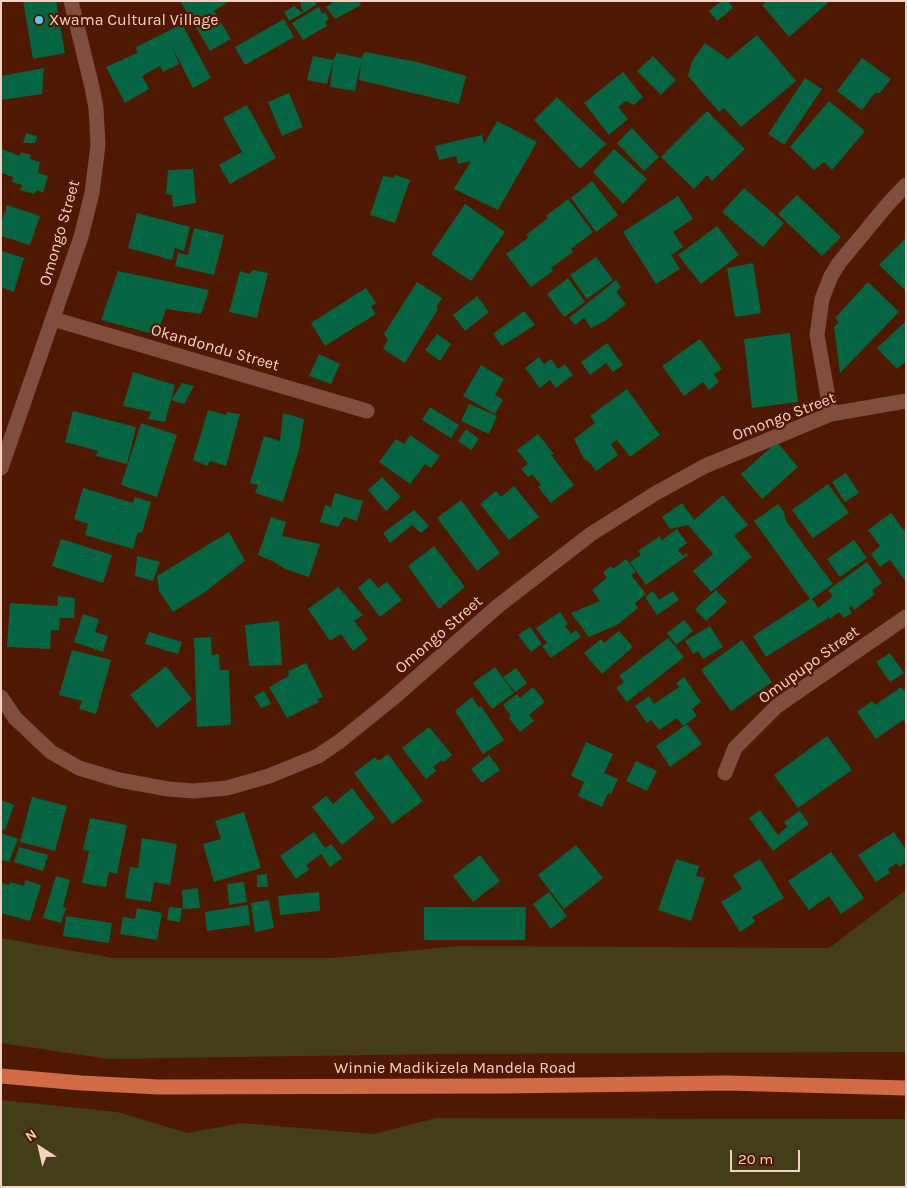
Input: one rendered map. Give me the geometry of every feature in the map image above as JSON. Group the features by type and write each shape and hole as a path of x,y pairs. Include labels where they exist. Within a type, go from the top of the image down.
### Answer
{"main road":[{"name":"Winnie Madikizela Mandela Road","path":"2,1076 159,1087 727,1083 906,1088"}],"street":[{"name":"Omongo Street","path":"1,468 53,319 83,228 92,193 98,145 96,108 71,1"},
{"path":"831,414 817,335 822,299 831,276 840,263 906,185"},
{"name":"Okandondu Street","path":"53,319 367,411"},
{"name":"Omongo Street","path":"1,697 15,718 51,752 79,768 119,780 168,789 194,791 227,788 269,776 318,756 340,741 391,700 498,606 591,534 624,512 705,466 831,414 906,401"},
{"name":"Omupupo Street","path":"725,773 735,748 777,706 906,617"}],"shaded area":[{"path":"906,890 906,1052 437,1054 108,1059 1,1043 1,938 113,958 334,958 458,946 829,948"},
{"path":"1,1100 117,1112 188,1133 242,1123 374,1134 436,1118 906,1119 906,1187 1,1187"}],"building":[{"path":"23,1 56,1 65,53 33,59"},
{"path":"180,1 229,1 214,11 231,39 210,51"},
{"path":"315,1 317,4 303,13 300,2"},
{"path":"335,1 359,1 361,5 335,19 326,7"},
{"path":"721,1 728,1 733,8 717,21 709,11"},
{"path":"767,1 830,1 789,37 762,5"},
{"path":"294,6 303,13 289,21 284,12"},
{"path":"319,7 322,14 325,12 329,19 325,22 327,26 303,40 292,23"},
{"path":"284,19 294,37 245,65 235,47"},
{"path":"182,24 211,78 193,88 172,47 179,64 163,72 160,66 142,76 149,89 125,103 106,67 137,53 136,47"},
{"path":"757,35 796,81 741,127 724,108 719,112 688,76 692,61 705,43 728,59"},
{"path":"365,52 417,62 466,76 459,104 359,80 361,62 355,91 330,87 333,61 327,84 307,80 313,56 333,60 337,53 361,58"},
{"path":"653,56 676,80 661,95 637,71"},
{"path":"862,58 891,79 880,93 875,93 862,110 837,91"},
{"path":"44,68 42,94 1,100 1,76"},
{"path":"623,72 643,97 634,105 626,101 618,107 628,119 609,135 584,103"},
{"path":"805,78 822,89 784,145 768,134"},
{"path":"289,93 303,127 282,136 268,102"},
{"path":"557,97 606,144 580,169 534,120"},
{"path":"829,101 865,131 832,170 824,162 814,170 790,147"},
{"path":"247,105 276,158 230,184 219,165 242,152 223,118"},
{"path":"707,111 745,149 712,181 707,175 694,189 661,157"},
{"path":"497,121 537,142 498,210 454,189 471,161 458,164 456,156 439,160 435,146 482,135 484,144"},
{"path":"632,128 659,157 644,171 617,143"},
{"path":"26,133 37,136 35,143 23,143"},
{"path":"1,149 20,156 21,152 31,155 30,159 40,162 38,173 48,176 43,193 37,190 34,194 20,190 22,185 12,182 13,177 1,173"},
{"path":"614,149 647,179 623,204 593,172"},
{"path":"193,169 196,203 173,207 172,195 166,194 168,170"},
{"path":"395,175 410,180 395,223 370,215 383,176 393,178"},
{"path":"592,181 618,215 596,232 571,198"},
{"path":"744,188 784,223 763,247 722,212"},
{"path":"797,195 841,237 822,256 778,214"},
{"path":"678,196 693,219 673,232 683,247 671,255 680,269 656,284 623,232"},
{"path":"568,199 593,232 571,249 573,252 551,268 553,271 531,287 506,254 528,238 526,235"},
{"path":"465,204 505,232 471,281 431,254"},
{"path":"7,205 40,216 30,245 1,236 1,222"},
{"path":"137,213 190,227 184,251 175,248 172,260 128,248"},
{"path":"717,226 739,255 701,284 678,255"},
{"path":"194,228 224,235 214,275 175,266 178,253 188,255"},
{"path":"906,238 906,291 879,265"},
{"path":"1,251 24,258 14,292 1,287"},
{"path":"596,257 613,280 587,299 570,275"},
{"path":"753,263 761,313 735,317 727,268"},
{"path":"253,270 268,273 257,318 229,312 240,271 249,274"},
{"path":"118,271 209,290 201,314 166,309 157,335 101,320"},
{"path":"568,278 585,302 564,317 547,294"},
{"path":"616,280 621,287 616,292 626,304 605,321 591,328 584,318 575,325 569,318"},
{"path":"417,282 442,298 436,308 438,309 405,363 383,349 388,340 384,334"},
{"path":"868,282 899,312 840,373 834,327 839,322 835,318"},
{"path":"366,288 376,303 371,307 376,314 325,346 311,323"},
{"path":"477,296 489,312 465,331 453,315"},
{"path":"524,311 535,325 502,346 493,334"},
{"path":"906,321 906,361 897,369 877,348"},
{"path":"790,333 798,402 752,408 744,339"},
{"path":"437,334 451,344 440,361 425,350"},
{"path":"700,339 722,369 714,374 719,382 709,390 703,382 684,396 662,366"},
{"path":"607,343 623,365 613,372 606,363 590,375 581,362"},
{"path":"319,354 340,364 331,384 309,376"},
{"path":"539,357 544,364 551,359 558,369 565,364 573,375 556,388 550,380 540,388 525,368"},
{"path":"481,365 504,379 495,395 503,400 495,414 463,396"},
{"path":"133,372 175,385 165,422 148,419 151,412 123,406"},
{"path":"182,383 194,386 184,404 171,400"},
{"path":"627,389 660,435 630,457 617,440 611,444 618,455 596,471 584,459 574,439 595,423 590,416"},
{"path":"469,404 497,416 489,434 461,421"},
{"path":"430,407 459,425 451,438 422,420"},
{"path":"208,410 226,415 227,412 240,414 226,466 210,461 207,466 193,460"},
{"path":"73,411 136,427 127,464 96,456 98,451 65,442"},
{"path":"283,413 304,419 299,450 283,502 255,493 258,485 250,483 264,436 280,441"},
{"path":"141,423 177,435 157,497 121,485"},
{"path":"466,429 479,439 471,450 458,441"},
{"path":"538,434 554,454 551,455 574,485 551,503 538,487 541,485 532,474 528,477 521,469 528,464 517,450"},
{"path":"410,435 440,456 431,468 425,464 410,484 379,462 396,439 404,444"},
{"path":"777,442 798,467 762,499 741,474"},
{"path":"846,473 859,493 845,502 832,482"},
{"path":"382,477 401,497 386,511 368,490"},
{"path":"828,484 849,513 813,538 792,510"},
{"path":"514,486 539,517 509,540 480,504 496,491 501,497"},
{"path":"83,488 133,503 135,497 151,502 142,533 138,532 133,549 85,535 88,524 74,519"},
{"path":"335,493 363,501 357,521 344,517 338,527 320,522 325,505 331,507"},
{"path":"723,495 748,525 734,536 752,557 711,592 693,571 713,554 688,525 670,529 662,517 682,503 694,520"},
{"path":"461,500 500,553 477,571 437,518"},
{"path":"778,504 784,512 786,521 833,584 812,599 818,608 833,596 828,590 867,562 882,583 872,590 875,594 854,610 852,606 849,608 852,613 844,618 839,612 830,619 825,612 828,618 766,657 753,636 810,599 754,521"},
{"path":"414,510 429,526 421,533 412,525 390,543 383,533"},
{"path":"891,513 906,533 906,582 890,560 880,567 871,554 880,546 868,530"},
{"path":"271,517 286,522 282,536 320,544 309,577 285,569 258,555"},
{"path":"677,529 687,543 678,550 683,556 687,553 688,555 646,585 630,562 641,555 638,551 660,536 662,540"},
{"path":"229,532 245,561 205,592 173,612 159,591 157,576"},
{"path":"61,539 112,555 103,583 52,566"},
{"path":"854,540 867,558 840,577 827,559"},
{"path":"434,546 465,587 439,609 408,566"},
{"path":"137,556 160,562 153,581 135,576"},
{"path":"626,559 636,572 631,575 646,594 635,603 638,608 617,625 589,637 571,613 600,601 592,590 607,578 603,572 611,566 613,569"},
{"path":"370,578 378,588 387,582 402,600 380,617 358,588"},
{"path":"338,587 363,615 354,621 368,639 353,651 341,634 330,641 308,609"},
{"path":"716,590 727,602 706,621 695,609"},
{"path":"653,591 659,600 673,591 679,600 657,615 645,597"},
{"path":"58,596 75,598 74,618 60,618 59,630 51,630 50,649 7,647 10,603 57,606"},
{"path":"560,612 568,624 565,626 571,634 576,630 581,637 551,658 542,646 547,643 536,628"},
{"path":"83,614 99,619 95,632 108,636 103,652 74,642"},
{"path":"684,620 693,631 676,645 667,633"},
{"path":"279,621 282,665 249,666 245,625"},
{"path":"710,626 723,647 703,659 698,651 693,654 685,641"},
{"path":"530,627 542,644 531,652 518,635"},
{"path":"619,631 633,647 602,674 584,653 601,639 604,643"},
{"path":"149,632 182,642 178,654 145,644"},
{"path":"211,637 212,655 219,654 220,670 229,670 231,725 197,727 194,638"},
{"path":"668,638 684,657 627,702 616,688 624,682 619,676"},
{"path":"742,640 772,682 731,711 701,670"},
{"path":"72,650 111,660 96,714 79,709 82,701 59,695"},
{"path":"890,653 904,673 890,682 876,662"},
{"path":"306,663 323,697 317,699 319,702 287,718 269,687 289,676 288,671"},
{"path":"166,666 192,699 157,728 130,695"},
{"path":"495,667 514,693 492,709 473,683"},
{"path":"516,668 527,683 515,692 503,677"},
{"path":"684,677 701,702 692,709 697,716 683,726 677,718 659,730 651,720 647,723 635,706 649,696 654,704 679,687 676,683"},
{"path":"533,687 545,702 529,715 534,721 520,732 509,718 511,716 503,705 517,694 520,698"},
{"path":"901,687 906,693 906,723 903,720 876,739 857,712 872,701 875,705"},
{"path":"264,691 271,704 261,708 254,696"},
{"path":"472,697 479,708 481,706 504,740 483,754 455,711"},
{"path":"687,724 702,744 670,767 656,746"},
{"path":"429,727 452,755 444,762 442,760 433,767 436,771 426,779 402,748"},
{"path":"827,736 852,770 798,808 774,775"},
{"path":"586,742 613,754 604,773 618,779 611,794 608,793 602,807 578,796 584,782 571,776"},
{"path":"388,754 423,801 392,824 354,773 375,757 378,761"},
{"path":"489,755 500,770 482,783 471,769"},
{"path":"636,761 657,771 647,791 626,781"},
{"path":"352,788 375,818 342,845 312,807 326,796 333,804"},
{"path":"32,797 67,806 55,851 20,842"},
{"path":"1,800 14,805 5,830 1,829"},
{"path":"760,810 778,835 787,827 784,822 800,811 809,824 773,851 749,818"},
{"path":"244,812 261,868 214,882 203,844 221,839 215,821"},
{"path":"90,818 127,825 117,874 109,872 106,887 82,883 89,851 83,850"},
{"path":"314,832 325,848 331,844 342,858 330,867 321,854 306,865 309,870 296,879 280,856"},
{"path":"894,832 906,850 906,862 899,867 897,863 888,869 890,873 876,882 858,855"},
{"path":"1,833 18,839 9,862 1,860"},
{"path":"142,838 177,844 170,885 154,882 151,902 125,898 130,867 138,868"},
{"path":"576,845 603,878 564,909 538,875"},
{"path":"19,847 48,855 43,871 14,862"},
{"path":"831,852 864,898 841,914 829,896 809,910 788,881"},
{"path":"480,855 500,881 473,902 453,876"},
{"path":"676,859 699,866 696,876 705,878 691,921 658,910"},
{"path":"760,859 784,898 752,917 755,922 740,932 721,902 742,889 733,875"},
{"path":"267,874 268,887 257,887 257,875"},
{"path":"56,876 70,880 63,907 66,908 61,923 43,918"},
{"path":"25,880 41,885 30,921 1,913 1,883 9,885 10,882 24,886"},
{"path":"244,882 247,902 229,905 227,884"},
{"path":"198,888 200,908 183,909 182,890"},
{"path":"319,892 320,911 280,915 278,896"},
{"path":"549,892 567,916 551,929 533,904"},
{"path":"269,900 274,928 255,932 251,903"},
{"path":"248,905 250,925 207,931 205,912"},
{"path":"169,907 182,908 180,922 167,920"},
{"path":"424,907 526,907 525,940 424,940"},
{"path":"137,908 162,913 157,940 120,934 123,917 135,919"},
{"path":"66,916 112,923 109,943 63,936"}],"place":[{"name":"Xwama Cultural Village","path":"39,20"}]}
